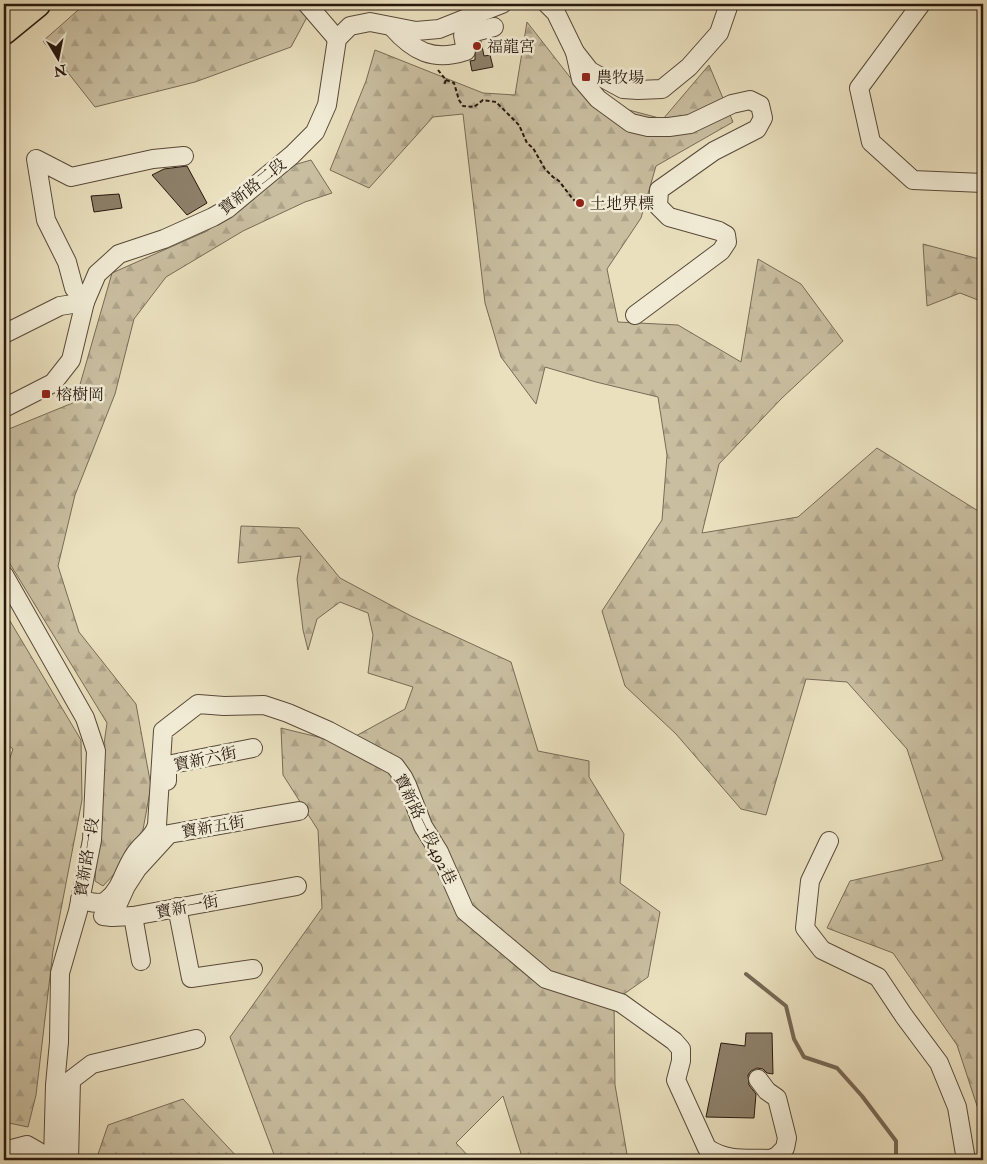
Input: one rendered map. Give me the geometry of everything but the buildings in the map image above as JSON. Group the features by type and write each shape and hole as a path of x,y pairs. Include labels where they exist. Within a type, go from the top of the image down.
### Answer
{"highway":[{"path":"4,31 37,4"}],"street":[{"path":"307,4 337,39 350,26 370,22 416,31 438,29 502,4"},
{"path":"457,22 476,4"},
{"path":"547,4 556,13 575,52 582,79 598,99 631,123 648,127 690,124 711,112 750,100 760,106 762,112 763,118 757,129 714,152 659,190 658,206 669,217 718,230 726,235 727,242 721,251 635,314"},
{"path":"575,52 590,71 623,88 638,90 662,89 689,68 719,33 729,4"},
{"path":"922,4 859,88 871,142 913,180 983,183"},
{"path":"392,27 405,42 419,51 448,55 466,51 463,35 494,27"},
{"name":"寶新路二段","path":"4,408 53,383 71,360 86,302 97,274 119,254 164,239 227,209 292,155 315,132 327,105 337,39"},
{"path":"86,302 74,288 67,262 46,220 36,159 71,177 153,159 184,156"},
{"path":"4,334 60,306 86,302"},
{"name":"寶新路一段","path":"4,575 85,718 96,751 92,840 79,905 60,973 54,1160"},
{"name":"寶新路一段492巷","path":"79,905 106,901 117,888 137,851 155,832 163,731 198,704 224,706 264,705 329,731 394,766 408,785 423,826 439,852 465,911 546,979 621,1003 674,1041 681,1049 681,1061 676,1080 707,1148 725,1159 771,1159 785,1148 787,1138 777,1098 767,1091 758,1079"},
{"name":"寶新六街","path":"168,834 167,765 253,748"},
{"name":"寶新五街","path":"112,917 126,886 137,869 168,834 299,811"},
{"path":"829,841 810,881 805,928 822,950 878,977 904,1016 939,1062 957,1107 965,1157"},
{"name":"寶新一街","path":"79,905 112,917 133,916 297,886"},
{"path":"177,907 191,978 253,970"},
{"path":"133,916 141,961"},
{"path":"69,1160 71,1080 92,1064 196,1040"},
{"path":"4,1142 27,1145 54,1160"},
{"path":"4,1151 27,1145"}],"path":[{"path":"446,80 454,82 459,100 463,106 468,108 474,107 483,100 496,102 502,107 520,125 527,143 533,148 546,169 559,181 580,207"}],"green space":[{"path":"85,4 314,4 291,47 195,82 95,107 43,41"},
{"path":"527,22 587,99 663,119 709,65 733,122 656,166 641,218 607,269 618,322 678,325 741,362 758,259 801,284 843,341 782,398 719,464 702,533 798,517 877,448 983,514 983,1124 957,1045 893,953 827,928 850,881 943,860 907,749 847,682 806,679 766,815 741,809 676,734 625,686 602,611 662,520 667,455 658,397 545,367 536,404 501,357 485,303 463,114 433,117 369,188 330,170 366,81 375,50 483,93 515,95"},
{"path":"311,160 332,193 305,202 243,231 166,277 134,319 115,394 75,495 58,566 79,632 136,704 151,786 140,846 103,886 95,881 103,751 107,723 4,554 4,431 75,402 112,273 207,231 294,165"},
{"path":"923,244 983,260 983,302 960,293 927,306"},
{"path":"241,526 299,528 340,578 411,616 511,662 538,751 589,761 589,777 624,834 620,883 660,912 648,977 614,1001 615,1085 628,1160 523,1160 503,1096 456,1143 472,1160 276,1160 230,1037 322,908 318,830 283,775 281,728 343,743 405,709 413,687 368,673 373,635 368,613 340,602 317,619 308,650 303,630 297,579 301,556 238,563"},
{"path":"4,611 81,740 82,800 53,951 36,1095 28,1127 4,1122 4,776 13,749 4,742"},
{"path":"183,1099 240,1160 96,1160 108,1125"}],"waterway":[{"path":"746,974 786,1006 794,1039 804,1057 837,1068 862,1096 896,1141 896,1160"},
{"path":"971,1160 983,1155"}],"place":[{"name":"福龍宮","path":"477,46"},
{"name":"農牧場","path":"586,77"},
{"name":"土地界標","path":"580,203"},
{"name":"榕樹岡","path":"46,394"}]}
